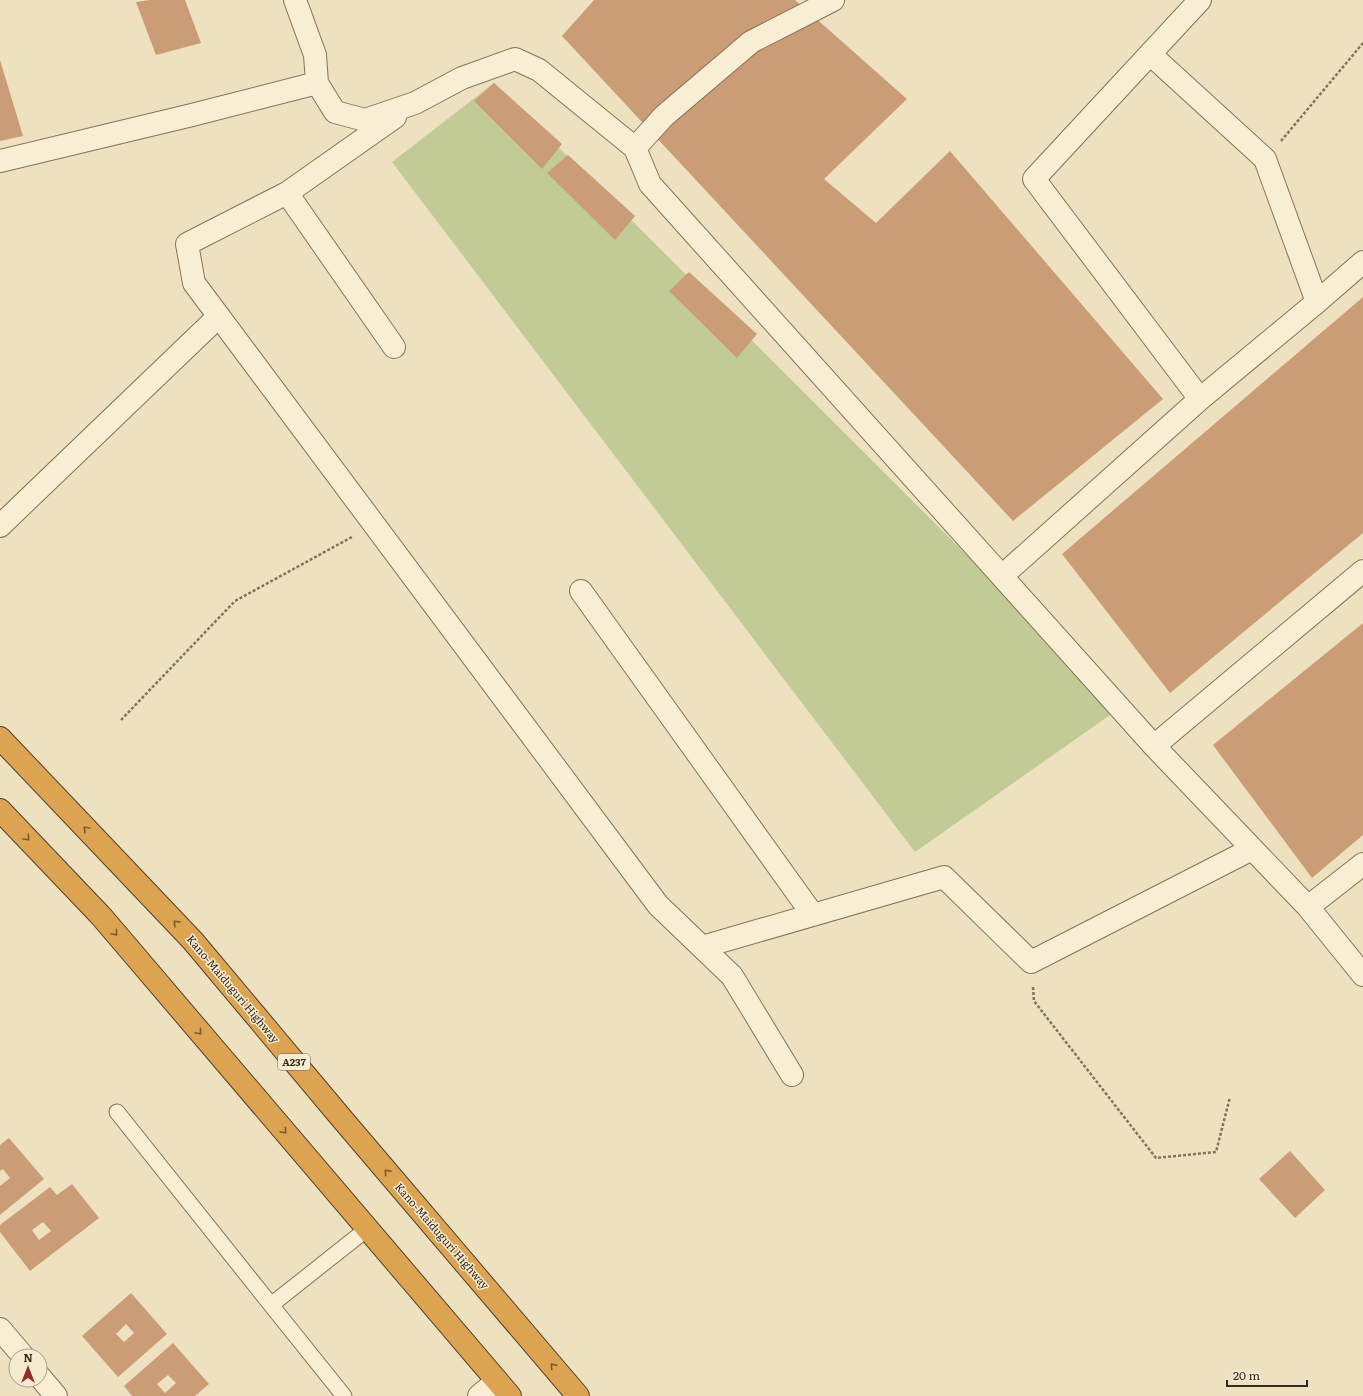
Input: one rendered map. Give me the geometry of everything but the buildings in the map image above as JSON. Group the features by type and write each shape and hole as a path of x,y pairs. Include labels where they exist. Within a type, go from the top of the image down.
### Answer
{"highway":[{"name":"Kano-Maiduguri Highway","path":"0,738 193,941 342,1120 578,1396"},
{"path":"0,810 100,916 503,1388"}],"street":[{"path":"295,0 315,55 316,83 335,112 365,120 415,103"},
{"path":"635,148 664,116 751,42 833,0"},
{"path":"1200,0 1034,179 1200,399"},
{"path":"1150,54 1265,159 1318,302"},
{"path":"792,1076 732,976 658,905 194,283 187,244 287,193 415,103 462,78 515,59 539,70 635,148 650,184 1154,746 1308,907 1363,976"},
{"path":"0,161 192,115 316,83"},
{"path":"287,193 394,347"},
{"path":"1002,576 1200,399 1318,302 1363,262"},
{"path":"0,526 219,316"},
{"path":"1154,746 1363,571"},
{"path":"581,591 813,915"},
{"path":"702,947 944,877 1031,962 1252,849"},
{"path":"1308,907 1363,864"},
{"path":"0,1329 16,1348"},
{"path":"48,1386 56,1396"},
{"path":"479,1396 503,1388"}],"lane":[{"path":"117,1112 344,1396"},
{"path":"270,1305 367,1229"}],"path":[{"path":"1265,159 1363,43"},
{"path":"121,720 235,601 374,525"},
{"path":"1031,962 1034,1001 1156,1158 1216,1152 1230,1098"}],"green space":[{"path":"494,83 1120,708 915,852 392,162"}]}
